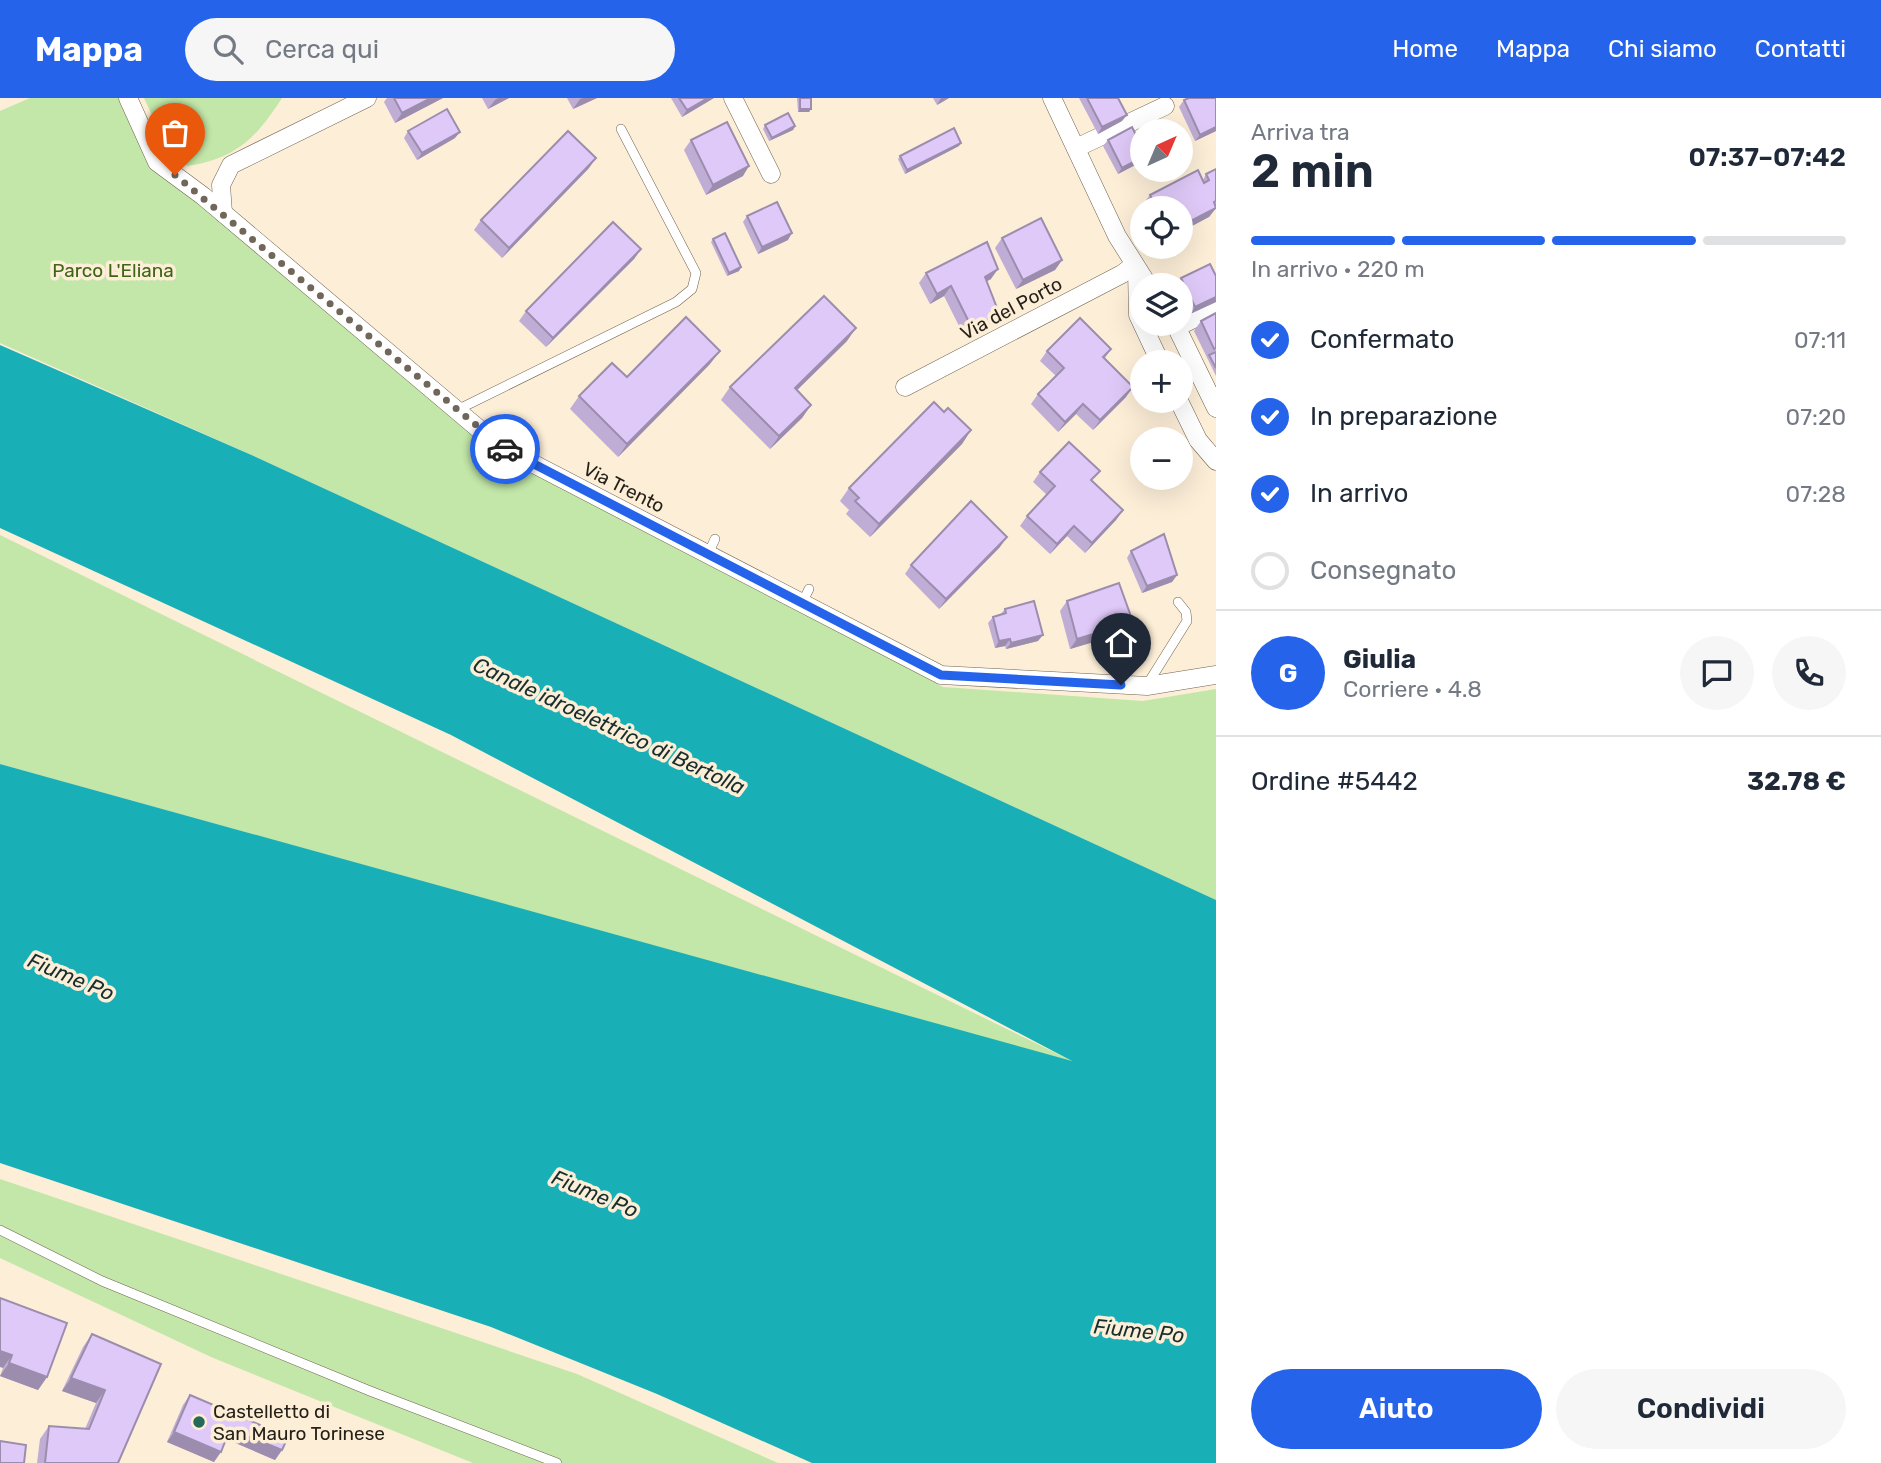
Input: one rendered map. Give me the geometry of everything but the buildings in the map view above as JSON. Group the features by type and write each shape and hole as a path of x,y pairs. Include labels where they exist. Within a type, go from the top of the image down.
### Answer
{"street":[{"name":"Via Trento","path":"128,98 157,162 223,213 499,446 711,547 805,596 941,675 1147,686 1216,675"},
{"path":"223,213 221,185 231,165 367,98"},
{"path":"733,98 771,174"},
{"path":"1052,98 1138,273"},
{"path":"1076,148 1165,106"},
{"name":"Via del Porto","path":"905,387 1122,274 1130,274"},
{"path":"1193,318 1216,308"},
{"path":"1181,336 1216,408"},
{"path":"1185,413 1194,432 1216,461"},
{"path":"1194,432 1210,439 1216,437"}],"lane":[{"path":"457,410 676,302 692,289 696,273 621,129"},
{"path":"1147,686 1187,621 1186,612 1178,602"},
{"path":"0,1230 102,1281 370,1391 557,1463"}],"green space":[{"name":"Parco L'Eliana","path":"30,98 128,98 157,162 499,446 943,687 1143,701 1216,689 1216,900 258,458 0,343 0,111"},
{"path":"144,98 282,98 263,125 232,152 204,163 187,166 167,147"},
{"path":"0,535 1076,1063 0,764"},
{"path":"0,1179 577,1374 778,1463 473,1463 211,1357 0,1258"}],"water":[{"path":"0,345 258,458 1216,900 1216,1463 812,1463 657,1394 491,1327 0,1163 0,764 1072,1061 451,735 0,528"}],"way so far":[{"path":"175,175 505,449"}],"place":[{"name":"Castelletto di San Mauro Torinese","path":"199,1422"}],"route":[{"path":"505,449 941,675 1121,685"}],"water label":[{"name":"Canale idroelettrico di Bertolla","path":"609,726"},
{"name":"Fiume Po","path":"71,977"},
{"name":"Fiume Po","path":"595,1194"},
{"name":"Fiume Po","path":"1139,1331"}]}
